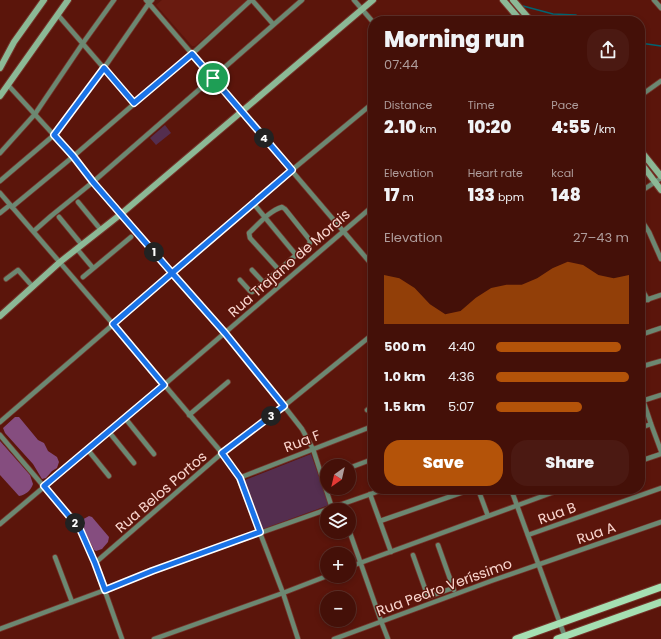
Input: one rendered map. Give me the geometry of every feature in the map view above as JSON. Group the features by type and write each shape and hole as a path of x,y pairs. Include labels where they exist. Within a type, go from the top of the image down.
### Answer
{"main road":[{"path":"516,639 661,587"},
{"path":"557,639 565,638 661,602"}],"street":[{"path":"0,68 14,42 44,0"},
{"path":"0,96 68,0"},
{"path":"0,154 35,114 114,0"},
{"path":"0,213 11,206 73,156 192,54 252,0 273,24"},
{"path":"34,232 302,0"},
{"path":"354,0 368,17"},
{"path":"0,316 60,262 101,230 242,112 373,0"},
{"path":"503,0 517,16"},
{"path":"654,0 661,8"},
{"path":"0,181 54,135 104,68 149,1 192,54 368,260"},
{"path":"515,1 527,16"},
{"path":"58,15 134,103"},
{"path":"645,92 661,81"},
{"path":"8,85 73,156 120,214 225,333 305,433 320,465"},
{"path":"0,422 253,203 368,107"},
{"path":"645,156 661,177 645,188"},
{"path":"645,168 661,190"},
{"path":"0,193 222,453 240,478 283,593 298,639"},
{"path":"78,202 101,230"},
{"path":"253,203 296,255"},
{"path":"240,280 250,291 254,291 309,245 309,239 282,207 276,209 249,233 250,238 279,270"},
{"name":"Rua Trajano de Morais","path":"0,524 368,210"},
{"path":"59,217 93,268"},
{"path":"645,226 661,259"},
{"path":"83,277 131,237"},
{"path":"6,279 20,270 33,286"},
{"path":"252,270 264,283"},
{"path":"645,295 648,300"},
{"path":"645,301 661,295"},
{"path":"645,333 661,328"},
{"name":"Rua Belos Portos","path":"95,563 222,453 284,406 368,338"},
{"path":"645,366 661,361"},
{"path":"189,415 228,382"},
{"path":"645,400 661,395"},
{"path":"645,410 661,451"},
{"path":"125,418 154,454"},
{"path":"645,426 651,424"},
{"name":"Rua F","path":"240,478 368,428"},
{"path":"109,432 134,463"},
{"path":"0,435 80,529 95,563 122,639"},
{"path":"88,450 109,476"},
{"path":"645,459 661,454"},
{"path":"356,465 368,461"},
{"name":"Rua B","path":"645,494 661,488"},
{"path":"351,503 370,494 390,552"},
{"path":"380,522 458,494"},
{"path":"480,494 488,516"},
{"path":"513,494 565,638"},
{"path":"356,564 549,494"},
{"name":"Rua B","path":"528,535 644,494"},
{"path":"0,629 152,571 320,512"},
{"name":"Rua A","path":"538,565 661,522"},
{"path":"352,539 388,639"},
{"path":"438,545 455,595"},
{"path":"413,555 428,597 453,588"},
{"path":"55,557 72,602"},
{"name":"Rua Pedro Veríssimo","path":"334,639 538,565"},
{"path":"154,639 320,579"}],"shaded area":[{"path":"162,0 246,0 246,2 195,46 192,46 156,5"},
{"path":"165,125 171,133 156,145 150,138"},
{"path":"15,417 19,417 38,440 44,443 48,451 57,457 59,462 57,468 46,478 42,479 33,464 5,433 3,428"},
{"path":"0,441 30,475 33,484 30,490 24,495 19,496 0,475"},
{"path":"311,454 320,480 320,495 325,495 328,503 320,503 320,508 263,529 245,480"},
{"path":"89,516 92,517 109,537 108,542 102,549 96,551 94,550 80,521"}],"waterway":[{"path":"523,6 553,14 578,16"},
{"path":"645,44 661,46"}],"route":[{"path":"213,78 192,54 134,103 104,68 54,135 172,273 113,324 164,385 44,486 80,529 105,590 152,571 260,532 240,478 222,453 284,406 225,333 172,273 292,170 213,78"}]}
